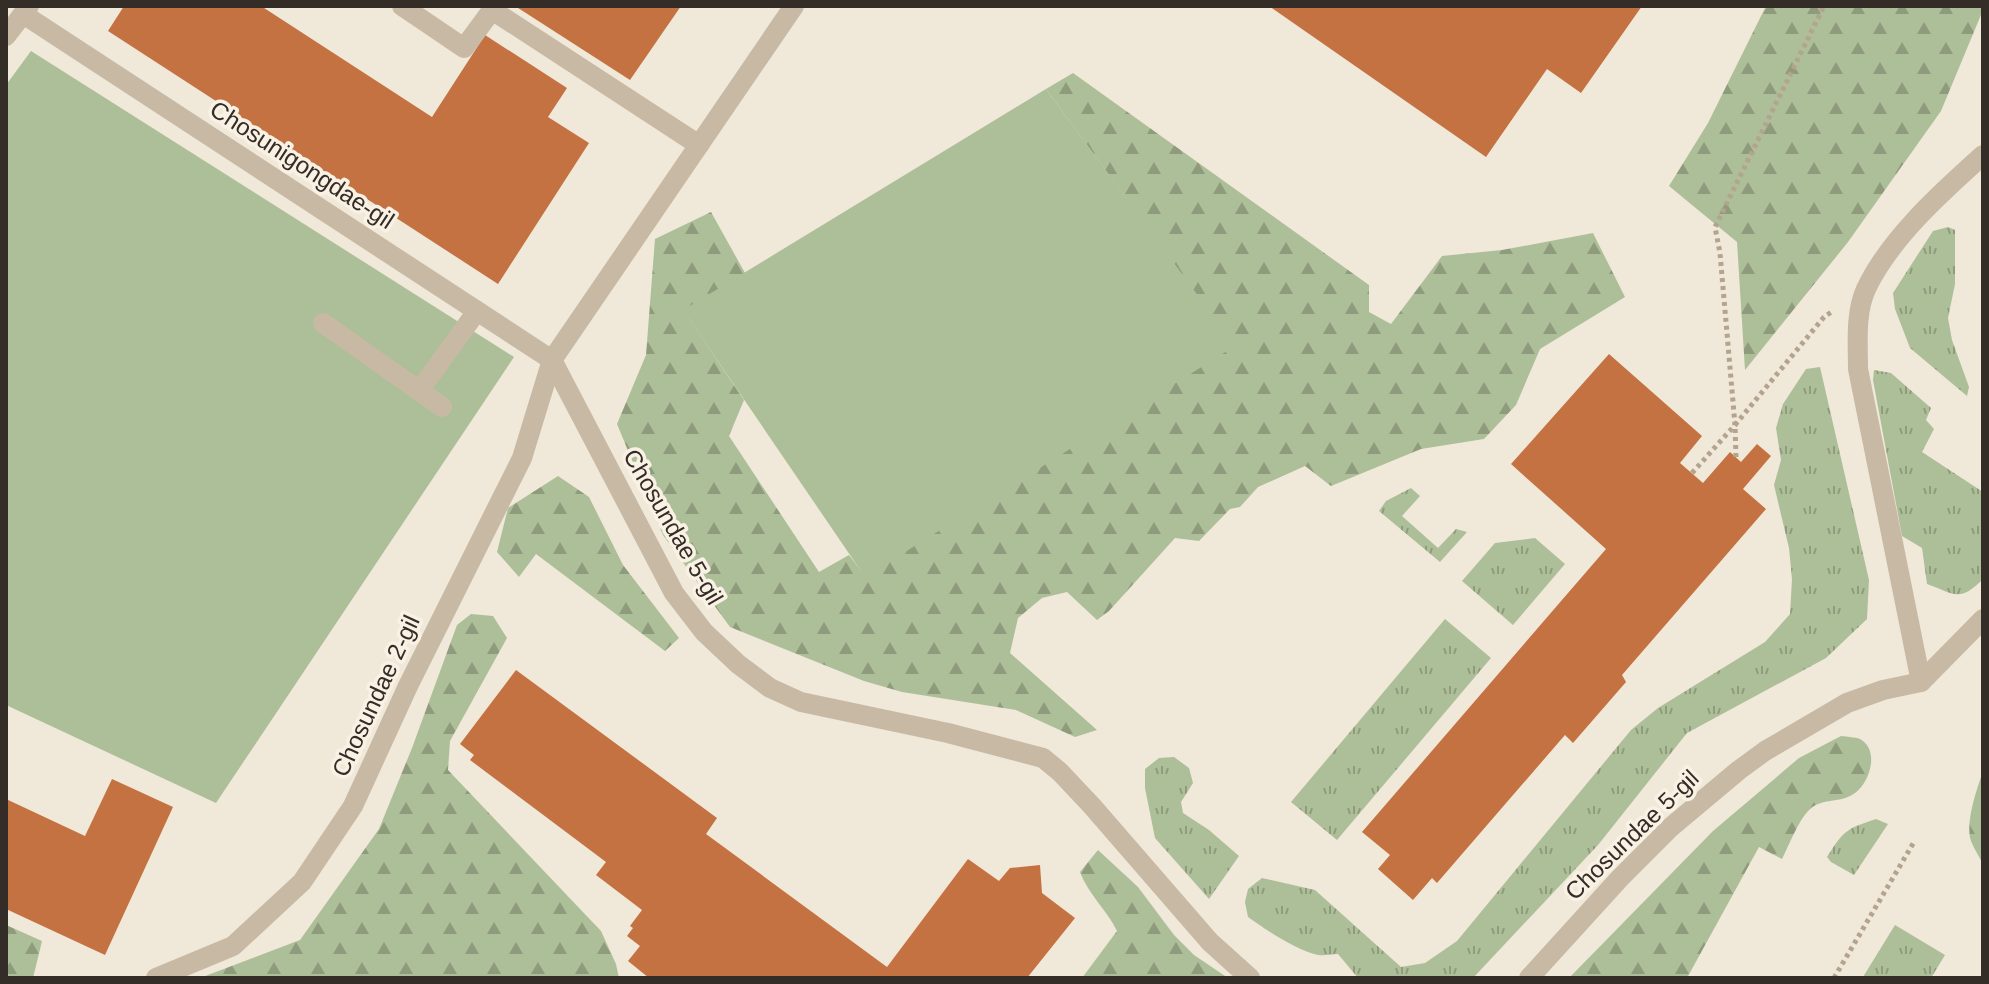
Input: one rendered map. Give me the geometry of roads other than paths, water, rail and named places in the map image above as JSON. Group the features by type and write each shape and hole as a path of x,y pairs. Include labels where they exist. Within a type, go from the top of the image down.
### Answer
{"street":[{"path":"402,6 464,48 492,8 699,145"},
{"path":"552,360 794,6"},
{"name":"Chosunigongdae-gil","path":"6,36 26,10 552,360"},
{"path":"1921,682 1858,369 1859,322 1865,291 1892,247 1932,202 1983,155"},
{"path":"419,391 477,311"},
{"path":"323,323 442,407"},
{"name":"Chosundae 2-gil","path":"156,978 233,946 302,882 353,806 408,686 522,458 552,360"},
{"name":"Chosundae 5-gil","path":"552,360 674,593 704,632 738,664 770,688 801,702 948,733 1043,758 1092,806 1210,942 1250,978"},
{"path":"1921,682 1983,619"},
{"name":"Chosundae 5-gil","path":"1529,978 1671,827 1752,760 1847,703 1883,690 1921,682"}]}
